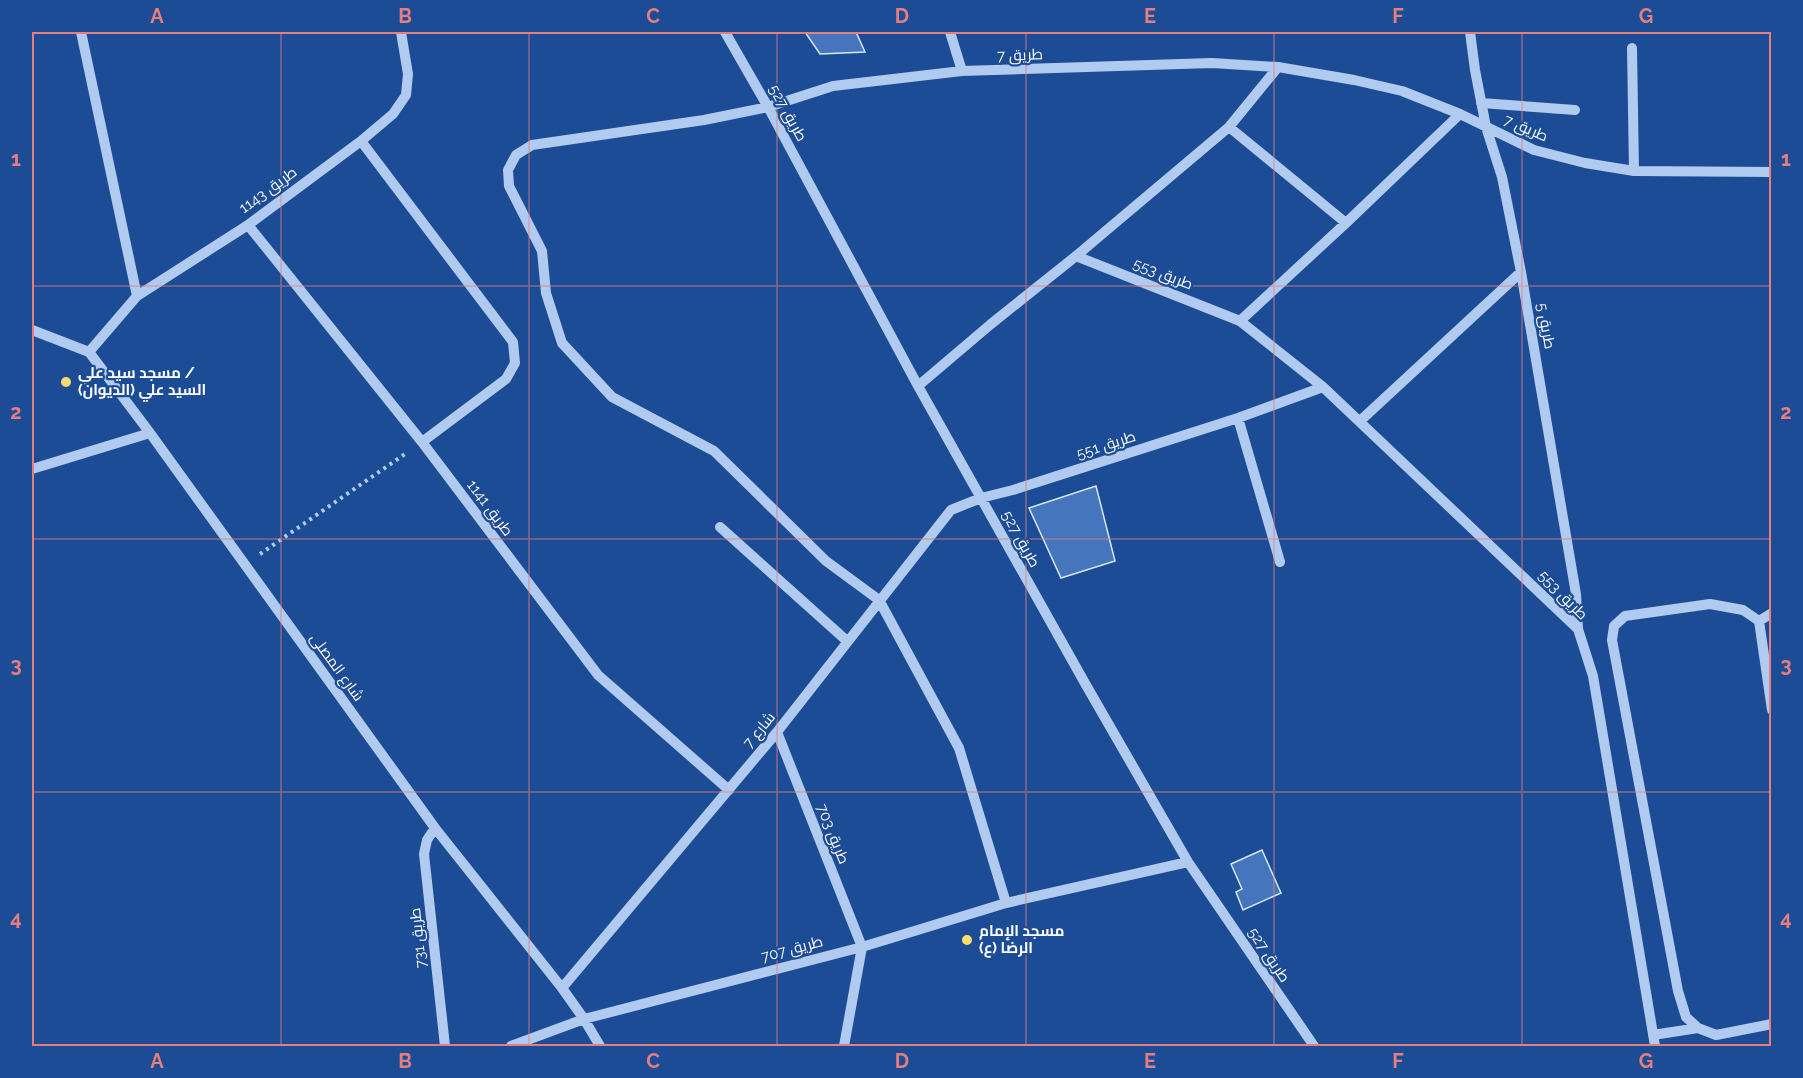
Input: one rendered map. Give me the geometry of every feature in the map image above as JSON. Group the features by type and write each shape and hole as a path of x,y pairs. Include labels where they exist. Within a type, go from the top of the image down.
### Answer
{"street":[{"path":"81,32 137,296"},
{"name":"طريق 1143","path":"89,352 137,296 248,225 361,141 393,114 406,95 408,74 401,32"},
{"name":"طريق 527","path":"725,32 768,107 918,386 1188,862 1314,1047"},
{"path":"950,32 962,71"},
{"name":"طريق 5","path":"1470,32 1486,127 1502,177 1521,272 1576,594 1578,629"},
{"path":"1632,48 1634,171"},
{"name":"طريق 7","path":"879,600 826,561 714,451 612,397 562,343 546,293 542,251 510,186 508,170 516,155 532,145 704,120 768,107 833,86 962,71 1212,63 1278,67 1402,91 1460,114 1534,150 1585,163 1634,171 1772,172"},
{"path":"918,386 1229,127 1256,91 1278,67"},
{"path":"1481,103 1575,110"},
{"path":"1240,321 1460,114"},
{"path":"1229,127 1346,223"},
{"path":"361,141 513,342 515,363 506,379 422,442"},
{"name":"طريق 1141","path":"248,225 422,442 598,675 729,790"},
{"name":"طريق 553","path":"1076,256 1240,321 1323,387 1578,629 1593,676 1655,1047"},
{"path":"1360,421 1521,272"},
{"path":"32,330 89,352"},
{"name":"شارع المصلى","path":"89,352 435,828 562,988 600,1047"},
{"name":"طريق 551","path":"981,498 1013,490 1238,418 1323,387"},
{"path":"1238,418 1280,562"},
{"path":"32,469 150,433"},
{"name":"شارع 7","path":"562,988 777,732 951,510 981,498"},
{"path":"720,527 847,641"},
{"path":"879,600 959,748 1006,903"},
{"path":"1772,710 1759,621 1743,610 1710,604 1625,616 1614,626 1612,640 1678,991 1686,1017 1698,1028 1716,1035 1772,1024"},
{"path":"1759,621 1772,613"},
{"name":"طريق 703","path":"777,732 862,947"},
{"name":"طريق 731","path":"435,828 427,840 424,854 445,1047"},
{"name":"طريق 707","path":"511,1047 584,1019 862,947 1006,903 1188,862"},
{"path":"844,1047 862,947"},
{"path":"1653,1035 1698,1028"}],"path":[{"path":"245,565 422,442"}],"building":[{"path":"805,32 856,32 865,52 820,54"},
{"path":"1096,486 1115,561 1061,578 1029,508"},
{"path":"1262,850 1281,893 1243,910 1236,892 1242,889 1231,864"}],"place":[{"name":"مسجد سيد علي / السيد علي (الديوان)","path":"66,382"},
{"name":"مسجد الإمام الرضا (ع)","path":"967,940"}]}
